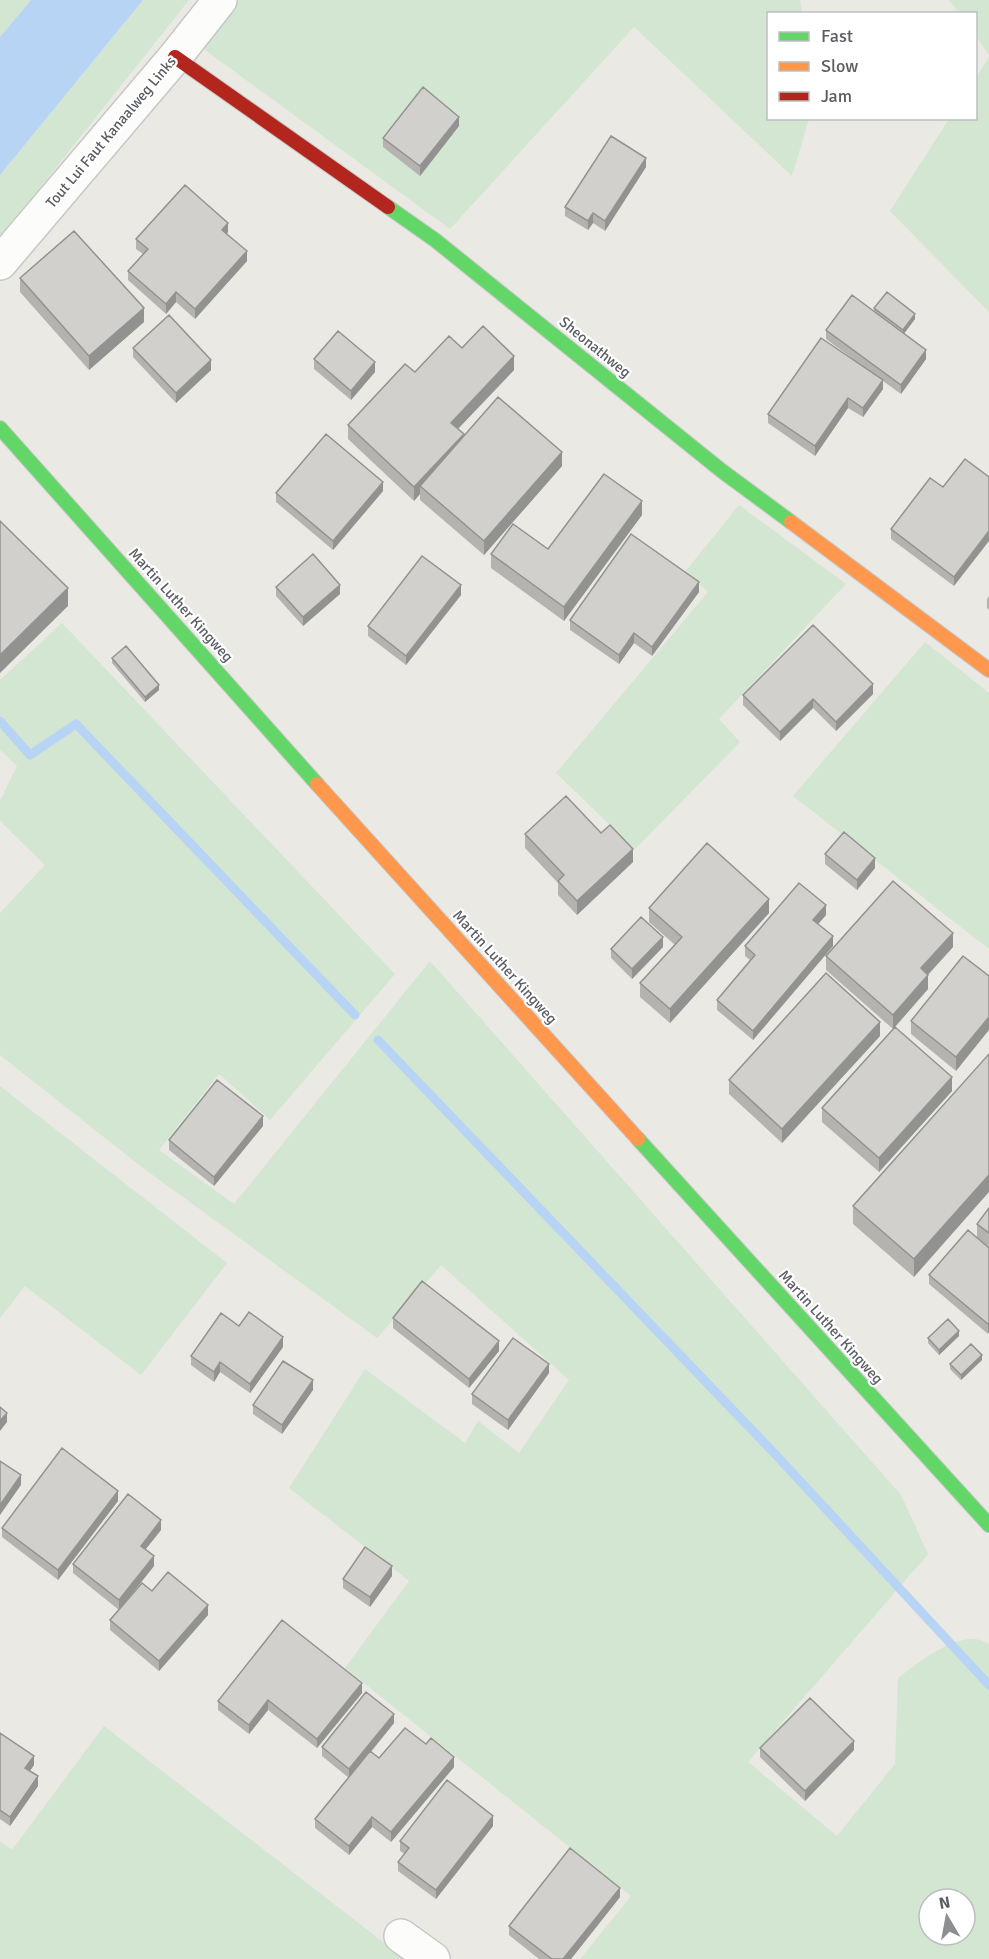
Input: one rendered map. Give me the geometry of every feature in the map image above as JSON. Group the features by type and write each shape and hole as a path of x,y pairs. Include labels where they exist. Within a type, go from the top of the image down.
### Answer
{"main road":[{"name":"Sheonathweg","path":"175,57 435,240 722,471 989,670"},
{"name":"Martin Luther Kingweg","path":"0,428 445,927 989,1525"}],"street":[{"name":"Tout Lui Faut Kanaalweg Links","path":"0,263 175,57 220,0"},
{"path":"401,1936 433,1959"}],"green space":[{"path":"0,0 31,0 0,37"},
{"path":"143,0 189,0 0,238 0,175"},
{"path":"239,0 800,0 802,12 767,12 767,120 809,120 792,176 634,27 450,229 201,47"},
{"path":"949,0 989,0 989,55 977,37 977,12 958,12"},
{"path":"989,57 989,312 890,211 948,120 977,120 977,76"},
{"path":"739,505 846,584 719,719 740,742 635,849 556,773 708,592 685,572"},
{"path":"62,623 395,974 270,1120 219,1074 159,1150 234,1204 430,961 901,1495 928,1554 748,1762 837,1836 895,1764 898,1678 929,1655 954,1643 966,1639 989,1644 989,1959 580,1959 631,1896 345,1668 409,1581 289,1488 365,1369 465,1443 478,1421 519,1453 569,1380 441,1265 377,1338 143,1168 0,1055 0,913 45,865 0,821 0,801 17,766 0,750 0,680"},
{"path":"925,642 989,693 989,949 793,796"},
{"path":"0,1086 227,1263 141,1375 25,1286 0,1318"},
{"path":"104,1726 405,1959 0,1959 0,1841 12,1850"}],"water":[{"path":"31,0 143,0 0,175 0,37"}],"building":[{"path":"423,87 459,117 420,166 383,138"},
{"path":"611,136 646,158 605,221 593,213 588,221 565,207"},
{"path":"185,185 228,223 222,230 247,251 195,309 176,292 166,304 128,271 148,249 136,239"},
{"path":"74,231 144,308 89,356 20,278"},
{"path":"887,292 915,314 903,330 874,308"},
{"path":"852,295 926,350 901,385 826,330"},
{"path":"169,315 211,360 176,393 133,348"},
{"path":"483,326 514,356 451,423 464,434 414,487 348,425 405,364 415,372 449,336 462,348"},
{"path":"338,331 375,362 351,391 314,359"},
{"path":"821,338 883,380 863,408 848,398 815,446 768,414"},
{"path":"498,397 562,452 484,541 420,486"},
{"path":"326,434 383,482 333,541 276,493"},
{"path":"965,459 989,477 989,531 954,577 891,529 930,478 943,487"},
{"path":"604,474 642,501 564,607 491,554 513,524 548,549"},
{"path":"0,521 68,588 0,655"},
{"path":"631,534 699,582 652,647 634,633 619,655 570,620"},
{"path":"313,554 340,585 303,617 276,587"},
{"path":"422,556 461,585 406,656 368,626"},
{"path":"813,625 873,684 836,722 813,699 780,732 743,695"},
{"path":"126,646 159,685 145,697 112,658"},
{"path":"566,796 601,833 610,825 633,849 577,901 558,881 564,875 525,834"},
{"path":"844,832 875,858 857,880 825,854"},
{"path":"707,843 769,899 670,1009 640,983 682,937 649,908"},
{"path":"893,881 953,933 921,968 928,975 893,1015 826,956"},
{"path":"799,883 826,905 813,920 833,936 753,1031 717,1000 755,955 745,946"},
{"path":"641,917 663,937 632,969 611,949"},
{"path":"963,956 989,976 989,1017 956,1057 911,1021"},
{"path":"826,973 880,1022 782,1129 729,1080"},
{"path":"895,1027 952,1077 879,1158 822,1108"},
{"path":"989,1054 989,1175 914,1259 853,1206"},
{"path":"217,1080 263,1116 214,1177 169,1140"},
{"path":"989,1208 989,1233 977,1224"},
{"path":"968,1230 989,1248 988,1324 929,1275"},
{"path":"422,1281 499,1341 469,1379 393,1318"},
{"path":"249,1312 283,1337 250,1384 220,1362 214,1372 191,1356 221,1313 239,1326"},
{"path":"948,1319 959,1331 939,1350 928,1338"},
{"path":"513,1338 549,1364 508,1420 472,1394"},
{"path":"971,1344 982,1355 961,1375 950,1364"},
{"path":"283,1361 313,1380 282,1425 253,1405"},
{"path":"0,1407 7,1413 0,1421"},
{"path":"62,1448 118,1491 58,1570 2,1528"},
{"path":"0,1461 21,1475 0,1505"},
{"path":"128,1494 161,1520 141,1546 154,1556 119,1600 73,1564"},
{"path":"365,1547 392,1566 370,1597 343,1579"},
{"path":"168,1572 208,1605 159,1661 110,1620 142,1583 152,1591"},
{"path":"282,1620 362,1683 317,1739 268,1700 249,1725 218,1701"},
{"path":"366,1692 394,1714 349,1769 322,1747"},
{"path":"810,1698 854,1741 805,1791 760,1748"},
{"path":"405,1728 426,1744 431,1738 454,1757 391,1832 372,1817 349,1846 315,1819 370,1751 379,1758"},
{"path":"0,1733 34,1756 25,1768 38,1776 10,1817 0,1810"},
{"path":"447,1780 493,1816 436,1890 398,1862 409,1848 400,1841"},
{"path":"570,1848 620,1888 563,1959 552,1959 509,1926"}],"waterway":[{"path":"0,721 30,755 76,724 355,1015"},
{"path":"378,1040 775,1454 989,1685"}],"traffic: fast":[{"path":"388,207 435,240 722,471 791,522"},
{"path":"0,428 317,784"},
{"path":"638,1139 989,1525"}],"traffic: slow":[{"path":"791,522 989,670"},
{"path":"317,784 638,1139"}],"traffic: jam":[{"path":"175,57 388,207"}]}
